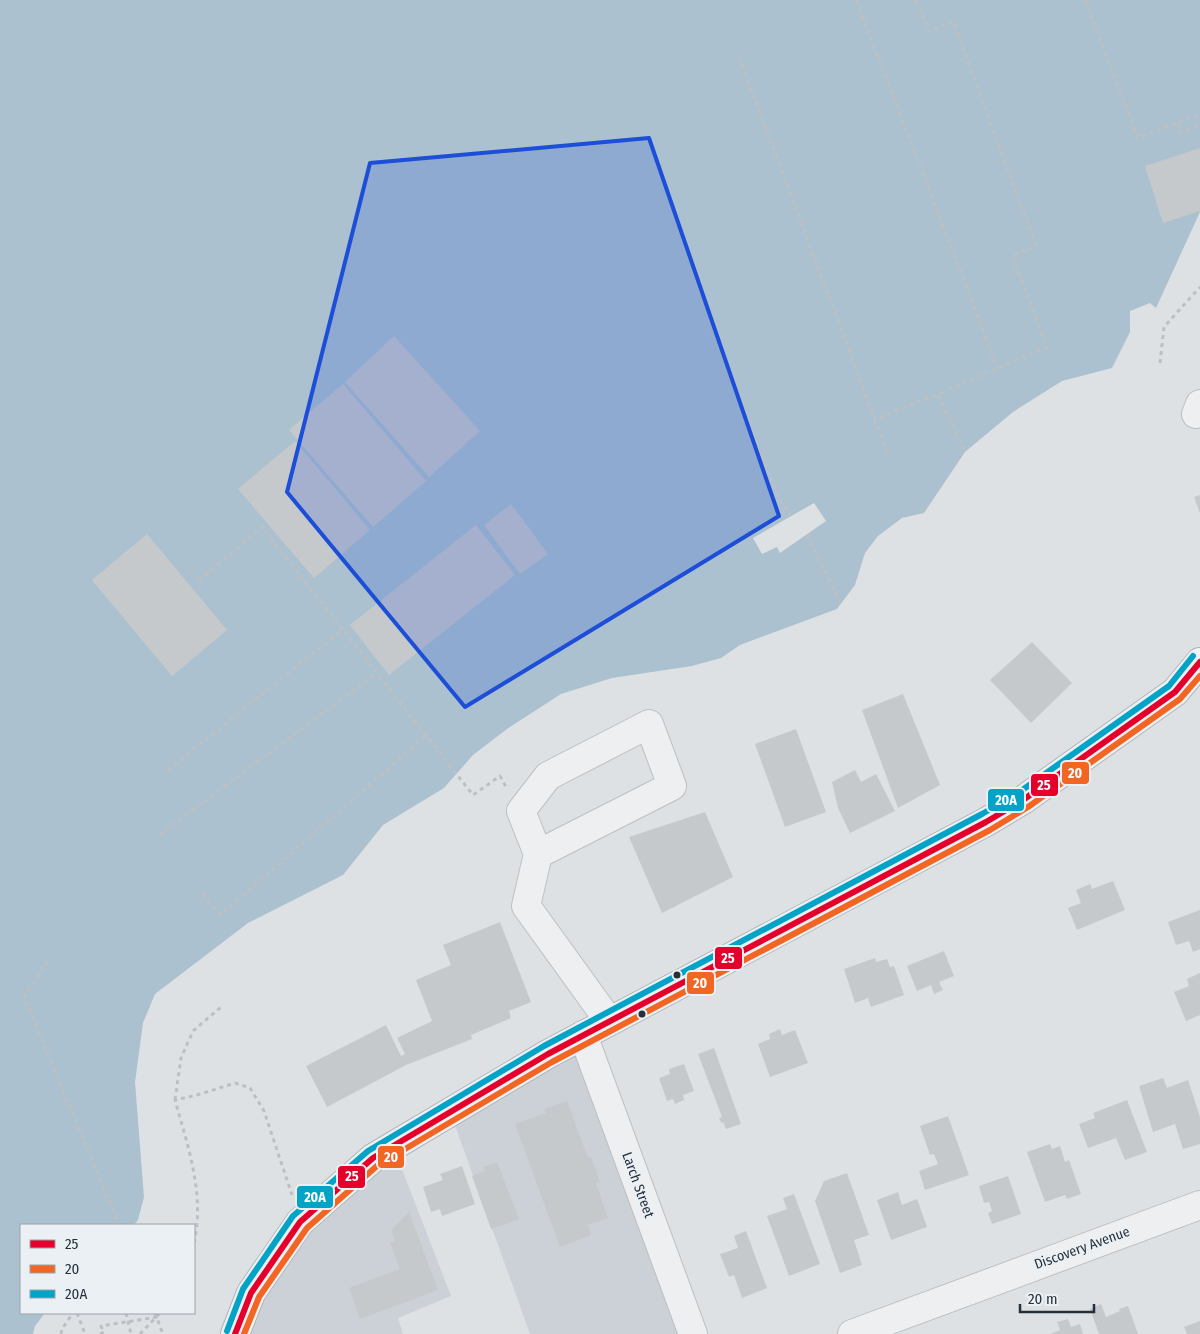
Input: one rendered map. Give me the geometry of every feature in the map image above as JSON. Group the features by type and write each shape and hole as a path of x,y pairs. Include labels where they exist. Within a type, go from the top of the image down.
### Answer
{"highway":[{"path":"235,1334 251,1293 300,1222 372,1158 548,1054 986,822 1023,800 1175,692 1200,662"}],"street":[{"path":"538,854 672,786 649,724 548,776 520,811 538,854 526,906 609,1022"},
{"name":"Larch Street","path":"584,1035 693,1334"},
{"name":"Discovery Avenue","path":"852,1334 1200,1205"}],"path":[{"path":"856,0 998,369"},
{"path":"875,419 1047,347 1012,255 1036,246 953,21 930,32 916,0"},
{"path":"1085,0 1138,138 1200,115"},
{"path":"739,57 889,457"},
{"path":"1178,123 1180,133 1200,125"},
{"path":"1160,363 1164,327 1200,286"},
{"path":"712,329 778,498 791,516"},
{"path":"938,394 965,452"},
{"path":"198,580 262,527 473,795 500,776 520,811"},
{"path":"807,535 841,603"},
{"path":"168,770 342,630"},
{"path":"159,835 377,674"},
{"path":"202,894 222,914 426,735"},
{"path":"48,961 24,997 119,1224"},
{"path":"195,1239 198,1226 198,1190 190,1152 175,1100 181,1058 193,1031 221,1007"},
{"path":"175,1100 197,1096 235,1083 250,1088 264,1111 300,1222"},
{"path":"61,1334 62,1329 72,1314"},
{"path":"77,1314 85,1334"},
{"path":"126,1314 131,1334"},
{"path":"100,1334 104,1332 101,1326 156,1315"},
{"path":"140,1334 156,1315"},
{"path":"156,1315 163,1334"}],"highlighted area":[{"path":"649,138 779,516 465,707 287,492 370,163"}],"shaded area":[{"path":"581,1041 689,1334 530,1334 452,1117"},
{"path":"395,1151 451,1296 398,1318 403,1334 242,1334 304,1226"}],"water":[{"path":"0,0 1200,0 1200,212 1156,308 1150,303 1130,311 1130,332 1112,368 1062,381 1013,412 965,452 924,513 902,518 878,536 865,553 855,585 837,609 740,645 721,658 692,666 612,678 561,694 507,729 473,755 444,788 383,825 343,875 248,923 155,994 143,1023 135,1082 144,1197 138,1220 135,1224 20,1224 20,1314 44,1314 35,1326 33,1334 0,1334"}],"pier":[{"path":"814,503 826,521 780,553 777,547 762,554 753,538"}],"building":[{"path":"1200,148 1200,211 1163,223 1145,166"},
{"path":"394,336 480,431 429,477 345,382"},
{"path":"343,384 426,481 373,527 289,430"},
{"path":"295,441 370,530 314,578 238,489"},
{"path":"1200,495 1200,513 1194,497"},
{"path":"511,504 548,554 520,574 484,525"},
{"path":"476,525 515,575 389,675 350,625"},
{"path":"147,534 227,630 172,676 92,580"},
{"path":"1032,642 1072,683 1031,723 990,680"},
{"path":"903,694 940,785 898,808 862,710"},
{"path":"796,729 826,812 785,827 755,744"},
{"path":"855,770 861,782 876,774 895,811 850,833 838,808 832,782"},
{"path":"705,812 733,877 662,913 629,837"},
{"path":"1113,881 1125,910 1077,930 1068,908 1081,903 1076,890 1090,884 1092,889"},
{"path":"1200,910 1200,949 1193,952 1189,941 1176,945 1168,922"},
{"path":"500,922 531,1002 509,1011 511,1018 471,1035 472,1039 406,1065 327,1107 306,1066 386,1025 401,1056 405,1054 397,1038 432,1021 416,980 451,965 443,945"},
{"path":"944,951 954,976 939,982 943,990 934,994 931,985 917,991 907,966"},
{"path":"875,958 876,962 887,959 890,967 894,966 904,995 871,1007 868,998 855,1003 844,969"},
{"path":"1200,973 1200,1015 1186,1021 1174,992 1189,986 1187,979"},
{"path":"780,1029 782,1035 795,1030 808,1063 770,1077 758,1044 770,1039 769,1034"},
{"path":"714,1048 741,1124 726,1129 719,1118 722,1117 698,1054"},
{"path":"684,1064 694,1091 683,1095 684,1100 675,1104 673,1099 667,1101 659,1078 670,1074 669,1069"},
{"path":"1163,1078 1167,1088 1188,1080 1200,1117 1200,1144 1183,1149 1175,1124 1153,1132 1139,1086"},
{"path":"1127,1100 1147,1152 1125,1160 1116,1138 1088,1148 1079,1124 1095,1118 1093,1113"},
{"path":"567,1101 588,1158 591,1157 600,1182 596,1183 608,1218 588,1225 591,1235 560,1247 515,1124 546,1113 544,1109"},
{"path":"948,1116 969,1175 925,1190 919,1171 938,1164 934,1154 930,1155 920,1126"},
{"path":"1050,1144 1052,1149 1060,1146 1065,1162 1069,1160 1081,1194 1067,1199 1065,1195 1045,1202 1027,1152"},
{"path":"497,1162 519,1219 491,1229 472,1176 485,1171 483,1167"},
{"path":"462,1166 475,1204 442,1216 440,1209 431,1212 423,1187 443,1180 440,1174"},
{"path":"847,1173 869,1235 854,1240 862,1265 840,1273 815,1201 824,1181"},
{"path":"1008,1176 1021,1214 992,1224 988,1213 992,1211 989,1202 984,1203 979,1186"},
{"path":"898,1192 902,1205 917,1199 927,1227 891,1240 877,1200"},
{"path":"794,1194 820,1264 789,1276 767,1216 787,1209 783,1198"},
{"path":"409,1212 438,1290 360,1319 349,1288 400,1269 390,1243 395,1241 391,1230"},
{"path":"746,1231 767,1288 742,1298 734,1275 729,1277 720,1254 738,1248 734,1236"},
{"path":"1101,1304 1106,1317 1128,1306 1138,1334 1099,1334 1090,1309"},
{"path":"1068,1319 1071,1327 1080,1324 1083,1334 1050,1334 1060,1330 1057,1322"},
{"path":"1200,1321 1200,1334 1187,1334 1184,1327"}],"transit line":[{"name":"20A","path":"227,1331 243,1289 293,1216 368,1151 544,1046 982,814 1018,793 1169,686 1193,656"},
{"name":"25","path":"235,1334 251,1293 300,1222 373,1158 548,1054 986,822 1023,800 1175,692 1200,662"},
{"name":"20","path":"244,1334 259,1297 307,1228 378,1165 552,1062 990,830 1028,807 1180,699 1200,676"}]}
